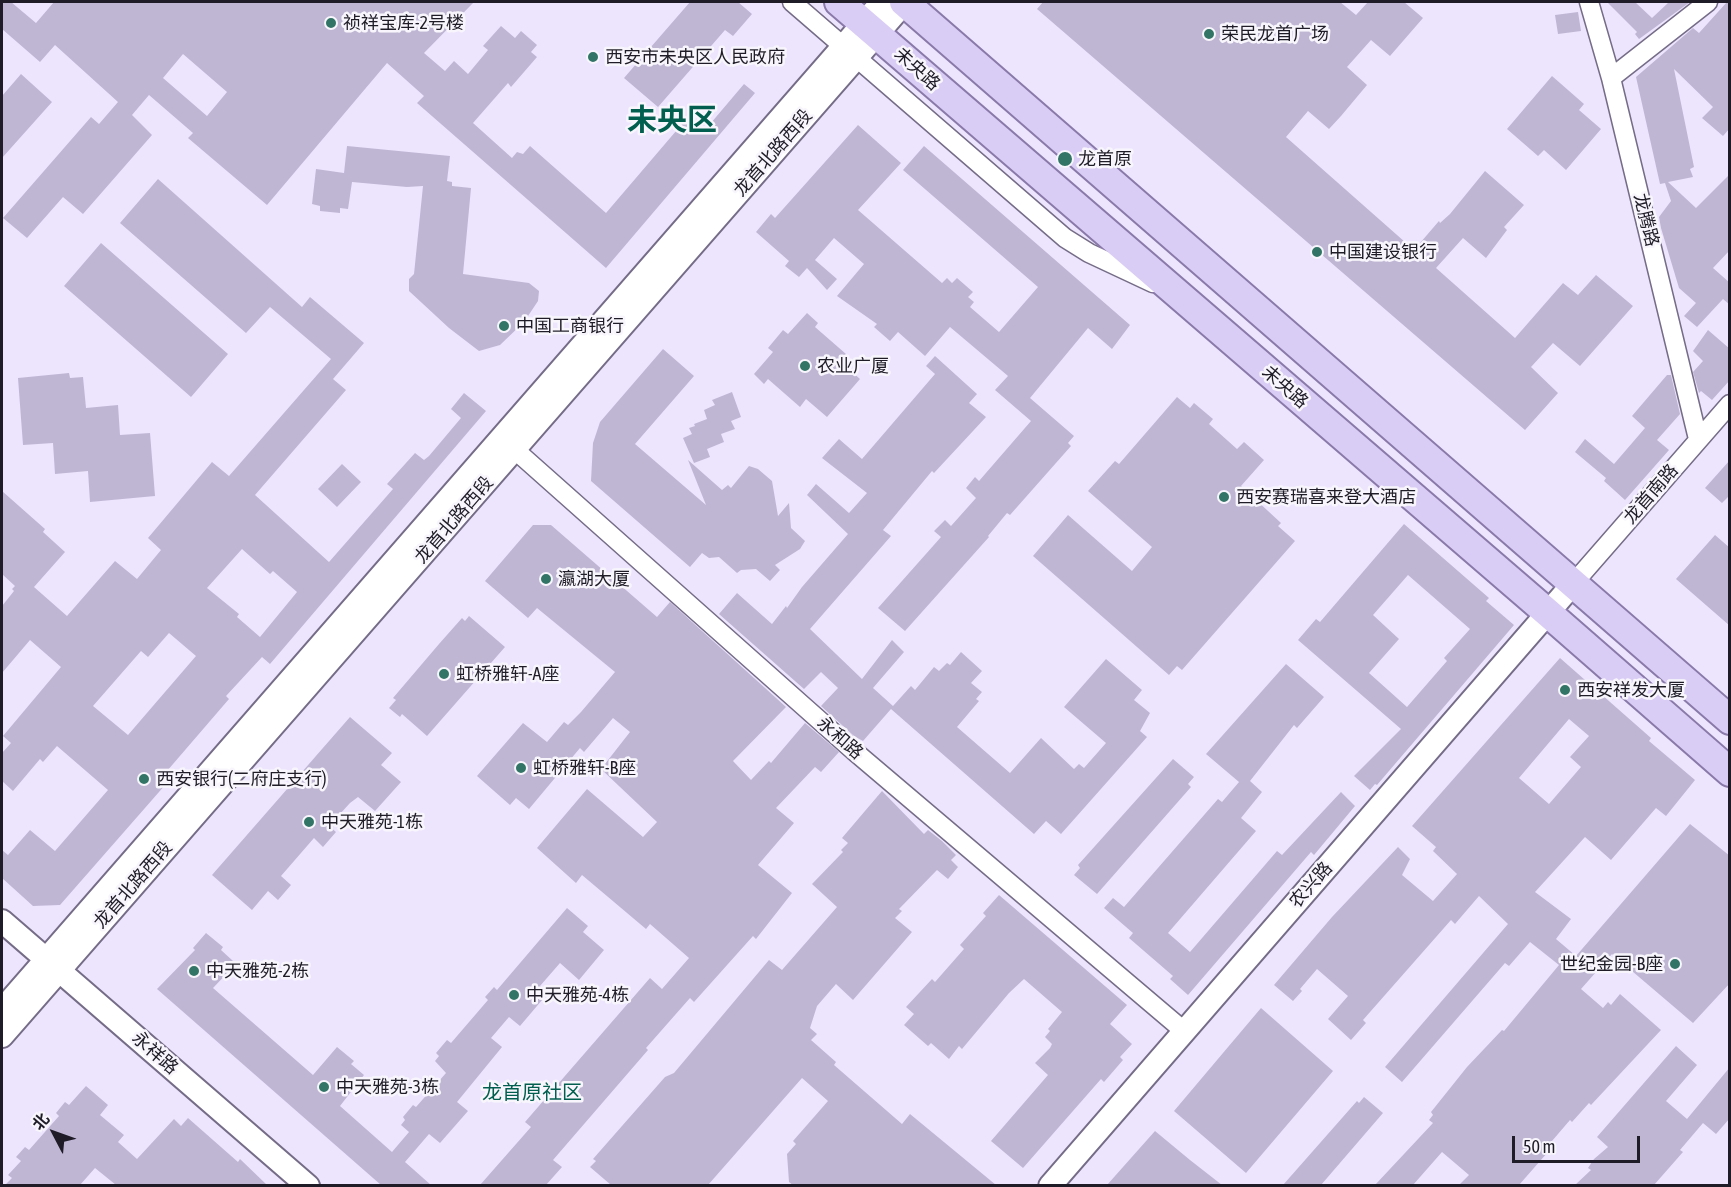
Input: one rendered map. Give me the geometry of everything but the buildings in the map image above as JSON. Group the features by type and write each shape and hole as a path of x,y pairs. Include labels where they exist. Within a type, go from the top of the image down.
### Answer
{"main road":[{"name":"未央路","path":"839,2 874,19 1188,303 1730,772"},
{"path":"904,2 1730,720"}],"street":[{"path":"792,2 1065,238 1089,253 1142,277 1188,303"},
{"name":"龙首北路西段","path":"2,1036 52,965 850,51 874,19 904,2"},
{"name":"龙腾路","path":"1588,2 1611,78 1698,439"},
{"path":"1611,78 1708,2"},
{"name":"龙首南路","path":"1572,585 1730,404"},
{"name":"永和路","path":"508,444 854,751 1184,1031"},
{"name":"农兴路","path":"1050,1185 1572,585"},
{"name":"永祥路","path":"2,921 308,1185"},
{"name":"龙首北路西段","path":"2,1010 52,965"}],"place":[{"name":"祯祥宝库-2号楼","path":"331,23"},
{"name":"荣民龙首广场","path":"1209,34"},
{"name":"西安市未央区人民政府","path":"593,57"},
{"name":"龙首原","path":"1065,159"},
{"name":"中国建设银行","path":"1317,252"},
{"name":"中国工商银行","path":"504,326"},
{"name":"农业广厦","path":"805,366"},
{"name":"西安赛瑞喜来登大酒店","path":"1224,497"},
{"name":"瀛湖大厦","path":"546,579"},
{"name":"虹桥雅轩-A座","path":"444,674"},
{"name":"西安祥发大厦","path":"1565,690"},
{"name":"虹桥雅轩-B座","path":"521,768"},
{"name":"西安银行(二府庄支行)","path":"144,779"},
{"name":"中天雅苑-1栋","path":"309,822"},
{"name":"世纪金园-B座","path":"1675,964"},
{"name":"中天雅苑-2栋","path":"194,971"},
{"name":"中天雅苑-4栋","path":"514,995"},
{"name":"中天雅苑-3栋","path":"324,1087"}],"district":[{"name":"未央区","path":"672,121"},
{"name":"龙首原社区","path":"532,1093"}]}
